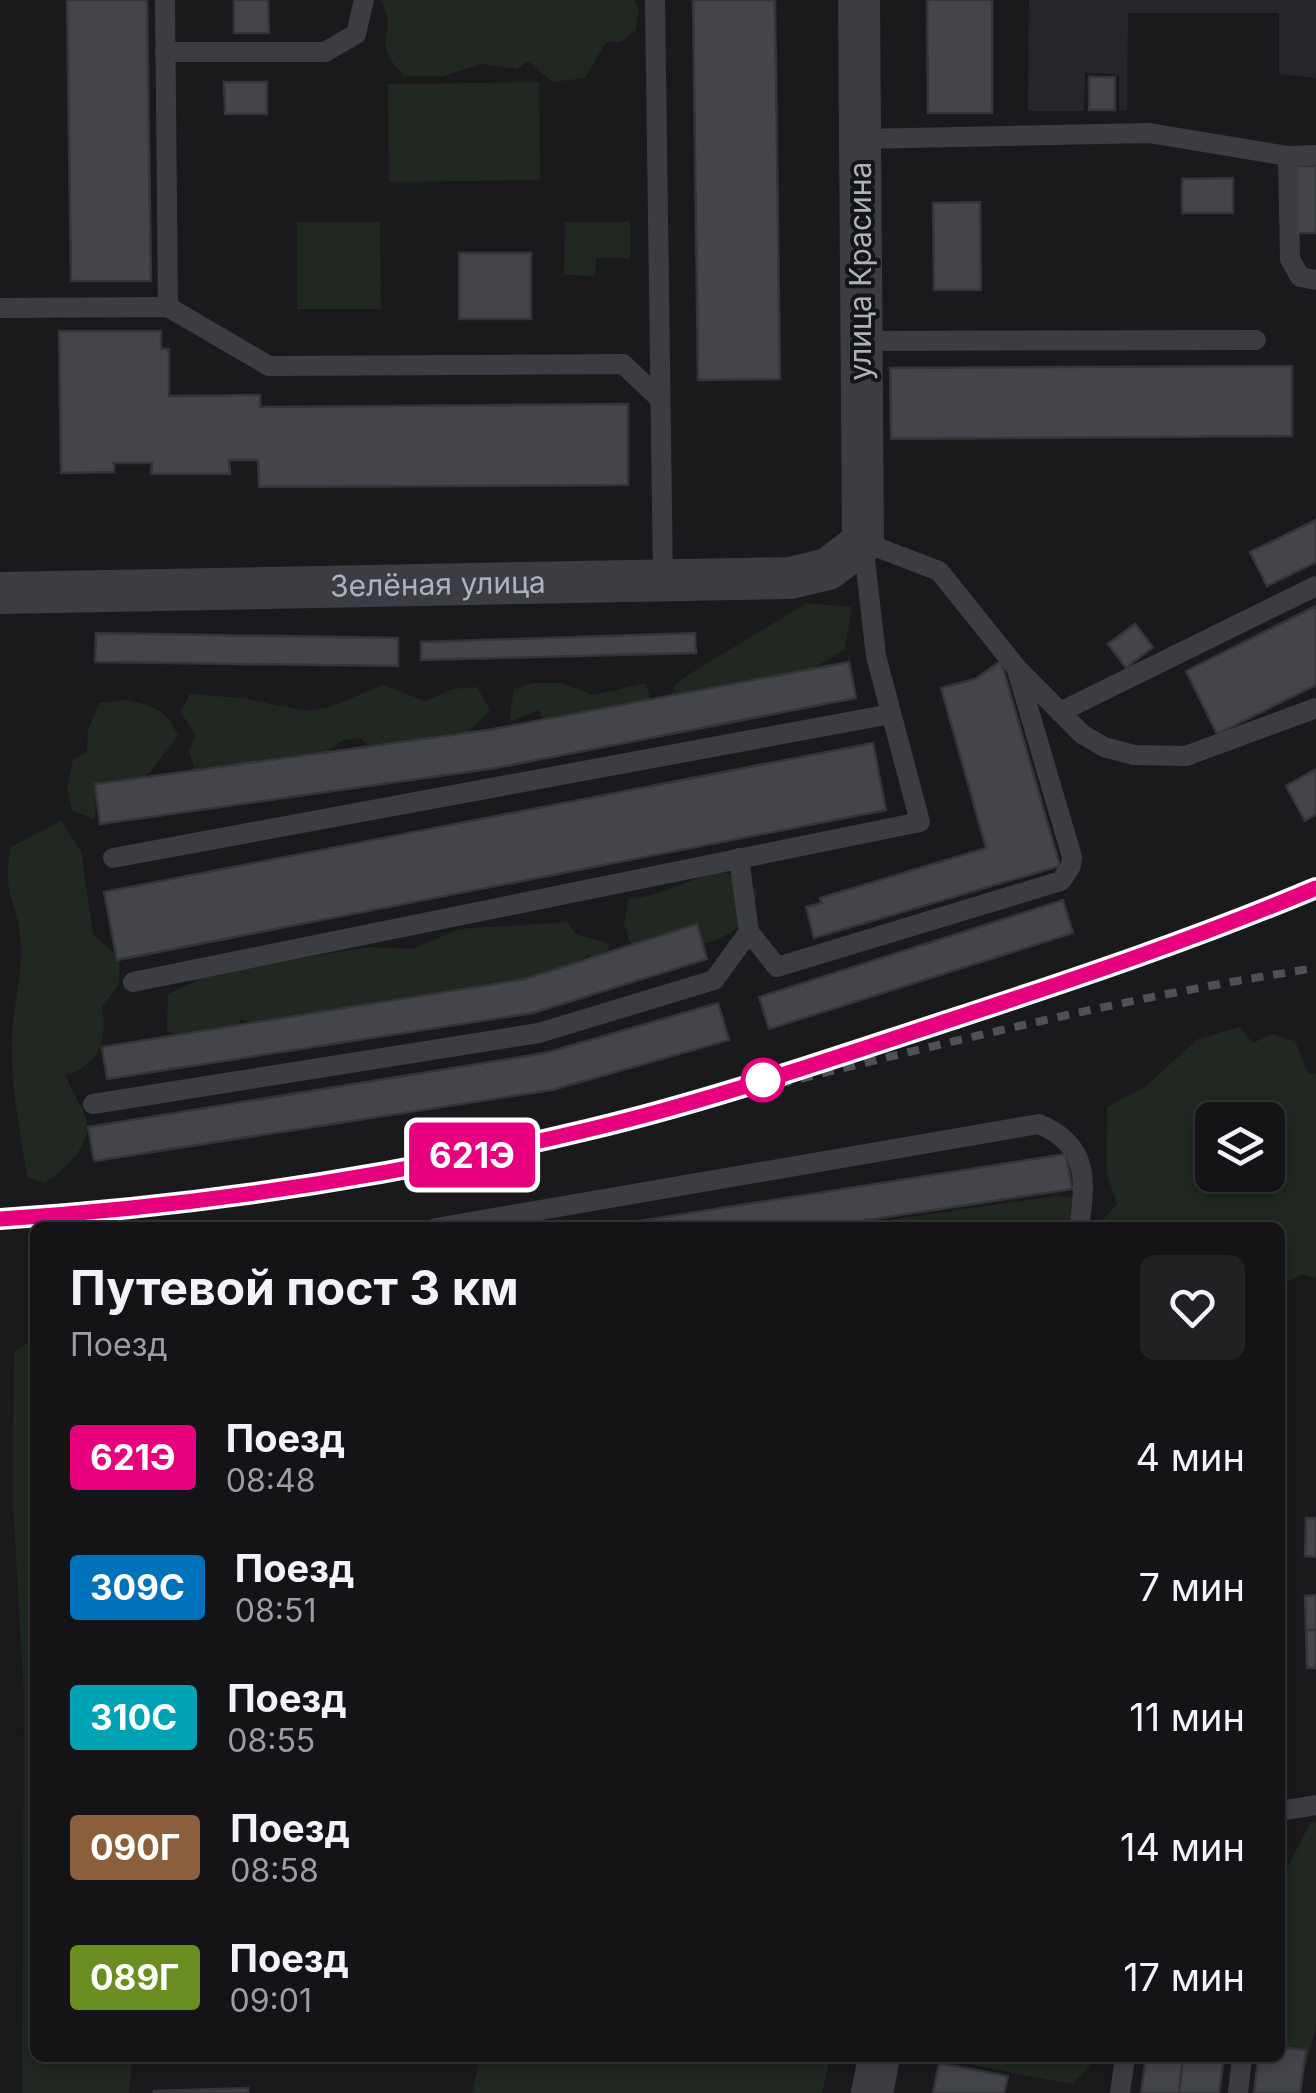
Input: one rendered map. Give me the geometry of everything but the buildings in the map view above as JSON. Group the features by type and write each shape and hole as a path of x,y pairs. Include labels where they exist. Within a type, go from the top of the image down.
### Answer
{"street":[{"name":"улица Красина","path":"859,0 864,542"},
{"name":"Зелёная улица","path":"0,593 790,578 828,570 864,542"},
{"path":"872,2093 878,2062"}],"lane":[{"path":"165,0 168,307"},
{"path":"166,52 325,52 356,34 364,0"},
{"path":"655,0 663,580"},
{"path":"860,140 1149,133 1288,156 1316,155"},
{"path":"1288,156 1290,259 1300,277 1316,280"},
{"path":"0,308 168,307 268,366 623,364 660,398"},
{"path":"863,340 1256,340"},
{"path":"133,982 920,822 876,656 864,542 939,571 1016,667 1082,734 1104,747 1134,756 1186,756 1316,708"},
{"path":"1060,712 1316,586"},
{"path":"739,858 749,932 777,966 1054,884 1066,876 1072,857 1016,667"},
{"path":"113,858 891,714"},
{"path":"93,1104 540,1033 714,980 749,932"},
{"path":"530,1220 1040,1124 1064,1134 1076,1150 1085,1186 1080,1222"},
{"path":"1285,1810 1316,1805"},
{"path":"1120,2093 1124,2062"},
{"path":"1238,2093 1242,2062"}],"shaded area":[{"path":"381,0 635,0 639,11 635,31 621,42 606,42 585,78 552,82 528,61 517,69 483,64 443,76 405,76 388,53 388,21"},
{"path":"1029,0 1316,0 1316,78 1279,74 1279,13 1128,13 1127,110 1119,110 1119,74 1085,73 1084,111 1028,111"},
{"path":"539,82 540,180 389,182 388,84"},
{"path":"297,222 380,222 381,309 297,309"},
{"path":"565,222 630,222 630,258 596,258 595,276 564,275"},
{"path":"807,603 852,607 845,649 806,673 668,699 676,684 691,673"},
{"path":"532,683 560,683 593,695 646,683 651,701 549,724 538,710 509,722 514,689"},
{"path":"383,685 425,701 453,689 477,687 490,710 466,735 385,759 360,738 343,740 323,754 195,771 189,751 196,734 180,712 190,694 241,698 306,711 327,708"},
{"path":"126,700 158,710 178,736 146,775 128,783 96,786 95,819 72,811 67,788 73,760 87,752 88,730 99,703"},
{"path":"61,821 81,851 93,934 120,959 119,984 102,1007 104,1030 99,1050 86,1065 66,1075 86,1119 85,1139 68,1164 44,1183 27,1177 14,1093 12,1030 21,950 8,864 11,847"},
{"path":"724,871 757,890 752,909 741,924 710,942 634,953 624,924 629,899"},
{"path":"567,922 575,934 609,943 605,968 589,955 555,974 277,1034 241,1019 228,1041 202,1053 167,1030 168,994 215,972 369,947 413,949 459,929"},
{"path":"1239,1027 1253,1043 1272,1034 1295,1041 1308,1073 1316,1074 1316,1278 1302,1274 1285,1283 1285,1222 1101,1222 1117,1204 1106,1171 1107,1107 1146,1086 1198,1039"},
{"path":"1058,1196 1074,1198 1076,1210 1066,1222 873,1222"},
{"path":"30,1341 30,2062 132,2062 129,2093 22,2093 24,1696 13,1503 14,1352"},
{"path":"1311,1822 1316,1822 1316,2025 1307,2063 1290,2062 1285,2052 1285,1871"},
{"path":"479,2062 829,2062 822,2093 472,2093"},
{"path":"968,2062 1090,2062 1090,2066 1072,2084"}],"railway":[{"path":"881,1043 1096,972 1316,888"},
{"path":"0,1219 256,1192 447,1160 611,1125 1113,1005 1316,968"}],"train":[{"name":"621Э","path":"0,1219 136,1208 346,1180 592,1129 864,1049 1096,972 1316,888"}]}
